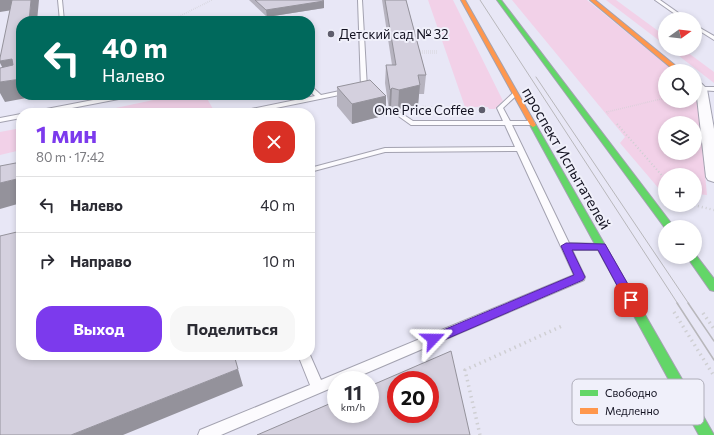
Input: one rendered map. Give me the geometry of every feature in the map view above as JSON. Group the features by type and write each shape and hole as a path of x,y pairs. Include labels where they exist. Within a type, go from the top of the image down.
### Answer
{"main road":[{"name":"проспект Испытателей","path":"462,0 675,379"},
{"name":"проспект Испытателей","path":"499,0 664,220"},
{"path":"592,0 670,64"},
{"path":"697,264 714,287"},
{"name":"проспект Испытателей","path":"701,425 707,435"}],"street":[{"path":"706,89 714,177"}],"lane":[{"path":"60,0 62,16"},
{"path":"315,97 367,89 360,0"},
{"path":"657,0 675,12"},
{"path":"702,30 714,38"},
{"path":"315,92 319,96"},
{"path":"205,435 580,277 500,108 515,94"},
{"path":"62,108 103,100"},
{"path":"265,108 301,100"},
{"path":"393,110 411,123 532,123"},
{"path":"0,120 16,117"},
{"path":"315,169 385,150 519,149"},
{"path":"409,150 410,158"},
{"path":"566,246 601,247"},
{"path":"306,360 318,388"}],"path":[{"path":"180,16 212,0"},
{"path":"414,52 438,52"},
{"path":"612,118 607,112 658,100"},
{"path":"617,124 658,172"},
{"path":"702,207 714,210"},
{"path":"674,312 714,376"},
{"path":"703,313 714,329"},
{"path":"480,435 465,370 562,326"}],"shaded area":[{"path":"428,0 453,0 503,101 495,109 489,109 488,107 465,107"},
{"path":"512,0 587,0 665,64 658,64 658,108 699,108 699,116 658,116 658,160 702,160 702,142 707,195 702,195 702,168 658,168 658,188 620,143 625,137"},
{"path":"606,0 616,0 658,31 658,40"},
{"path":"679,56 692,56 714,72 714,83 702,74 702,64 689,64"},
{"path":"153,100 208,100 212,108 116,108"},
{"path":"16,129 16,151 0,155 0,132"}],"building":[{"path":"12,0 31,0 29,16 16,16 16,80 0,82 0,68 13,65 12,59 0,61"},
{"path":"255,0 322,0 324,1 266,10"},
{"path":"385,0 406,0 426,75 418,75 420,85 399,90 392,88 390,90 386,65 396,65"},
{"path":"370,80 386,96 352,104 337,87"},
{"path":"16,163 16,179 0,183 0,166"},
{"path":"16,232 16,360 235,360 238,369 71,435 0,435 0,236"},
{"path":"451,351 470,435 257,435 327,405 327,423 379,423 379,382 387,379 387,423 439,423 439,371 405,371"}],"tram line":[{"path":"480,0 678,304"},
{"path":"536,77 689,304"},
{"path":"677,303 714,360"},
{"path":"688,303 714,341"}],"traffic: fast":[{"path":"499,0 664,220"},
{"path":"533,125 676,379"},
{"path":"697,264 714,287"},
{"path":"701,425 707,435"}],"traffic: slow":[{"path":"463,0 533,125"},
{"path":"592,0 670,64"}],"place":[{"name":"Детский сад № 32","path":"331,34"},
{"name":"One Price Coffee","path":"482,110"}],"route":[{"path":"433,339 580,277 566,246 601,247 631,300"}]}
